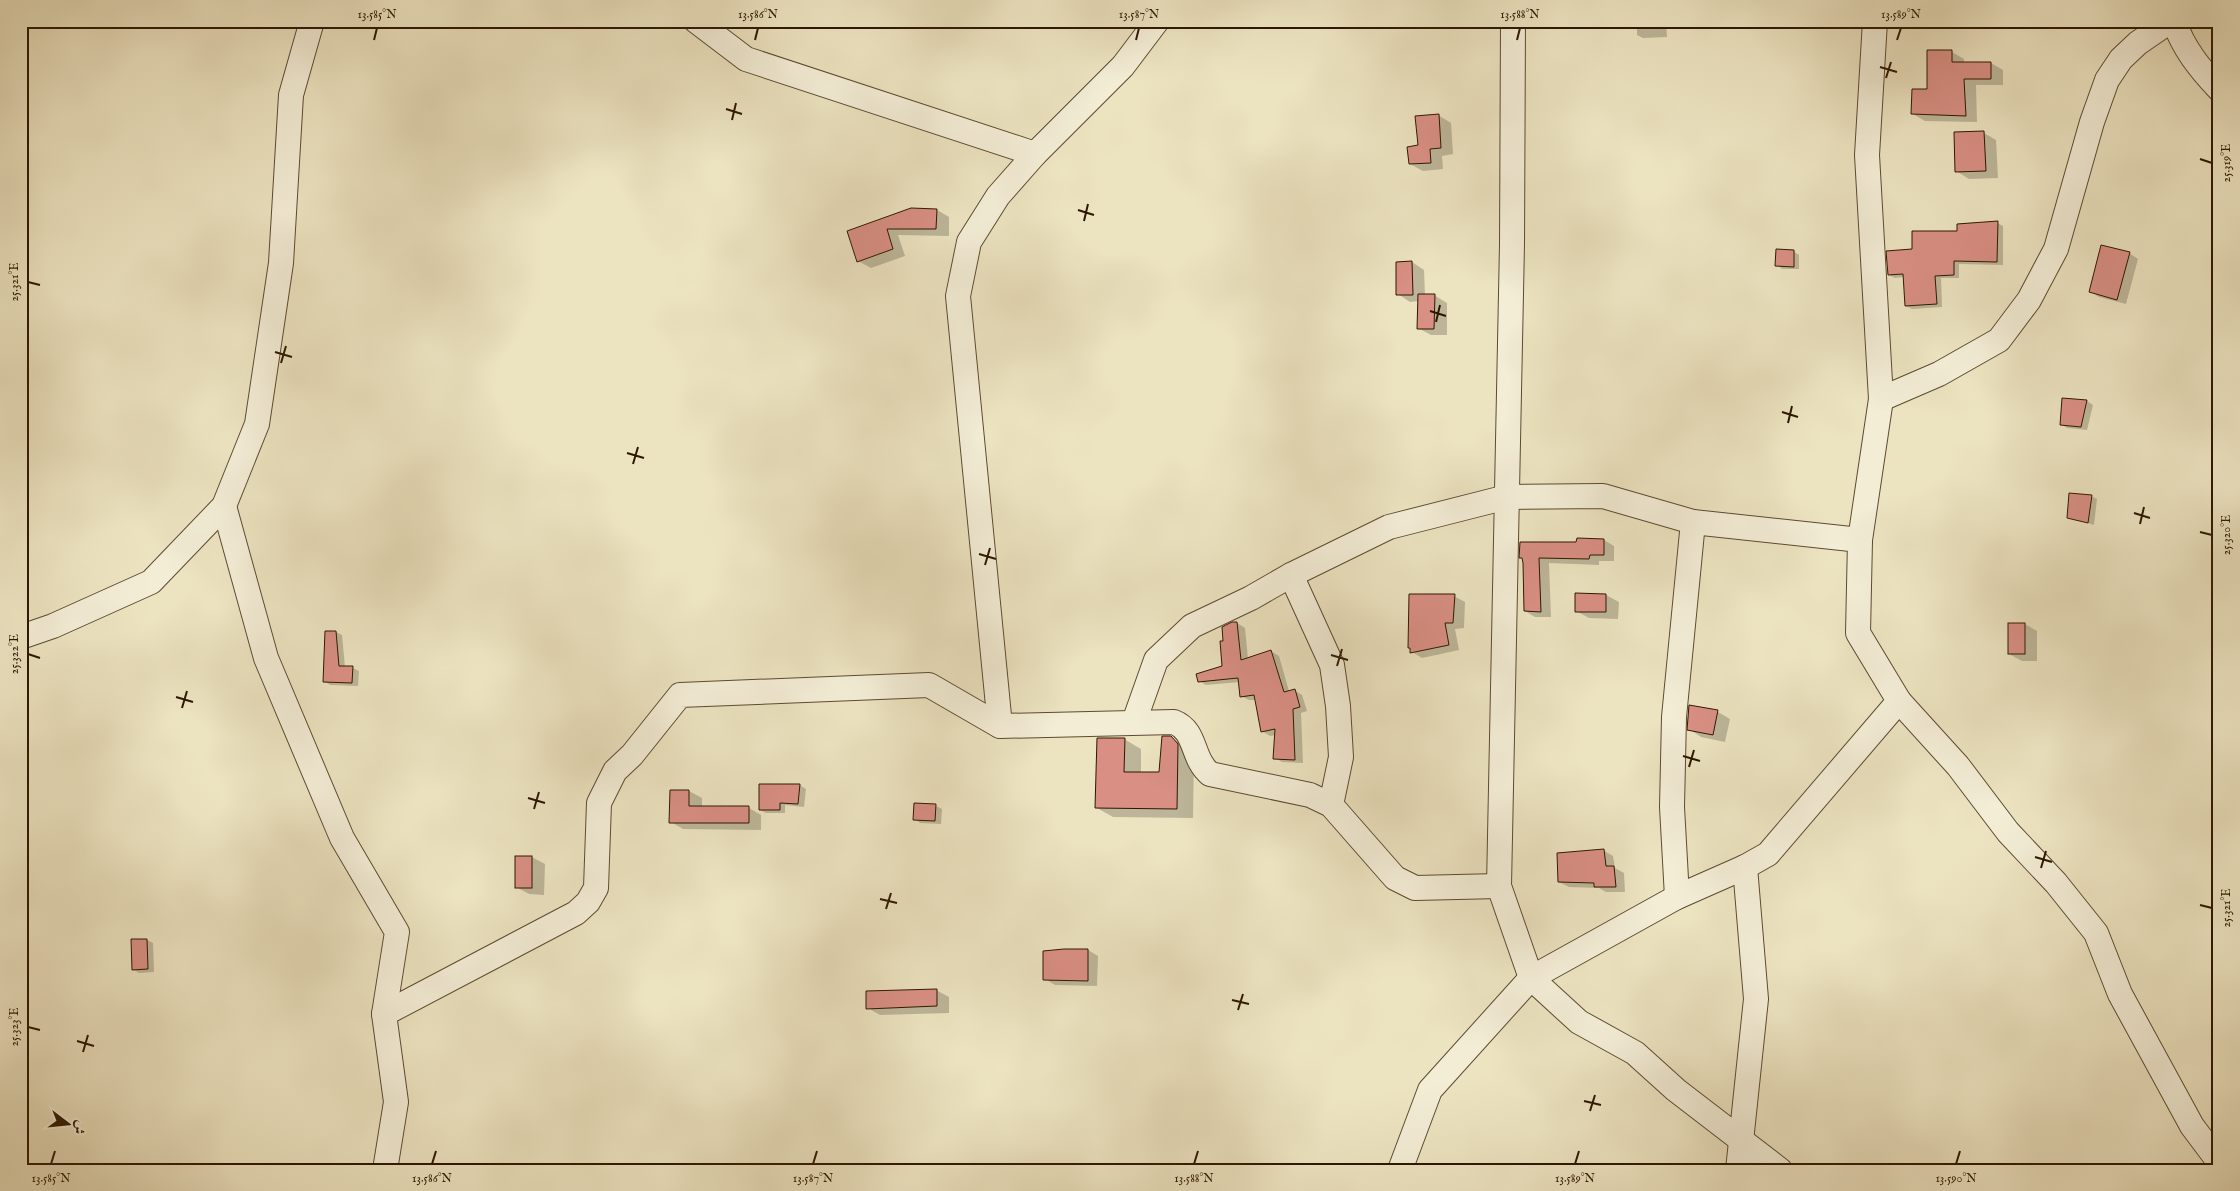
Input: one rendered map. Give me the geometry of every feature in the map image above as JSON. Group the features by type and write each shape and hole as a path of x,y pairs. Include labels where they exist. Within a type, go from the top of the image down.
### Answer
{"street":[{"path":"21,637 54,626 151,582 224,506 256,424 281,263 291,96 312,21"},
{"path":"696,21 746,58 1035,154"},
{"path":"1000,726 958,296 969,242 998,196 1035,154 1123,66 1157,21"},
{"path":"1513,21 1512,244 1499,886 1531,978 1579,1022 1635,1053 1676,1090 1780,1170"},
{"path":"1875,21 1867,155 1881,399 1860,540 1858,633 1899,701 1958,766 2008,832 2056,883 2096,933 2120,994 2192,1126 2219,1162"},
{"path":"1881,399 1939,374 1999,340 2029,300 2056,249 2092,122 2107,80 2121,59 2138,43 2170,21"},
{"path":"2174,21 2178,34 2199,69 2219,89"},
{"path":"1134,722 1156,660 1192,626 1389,527 1507,497 1603,496 1693,522 1860,540"},
{"path":"224,506 266,658 342,838 397,932 384,1014 396,1102 385,1170"},
{"path":"1677,897 1672,807 1674,717 1693,522"},
{"path":"1291,575 1332,665 1338,706 1341,757 1331,805"},
{"path":"384,1014 576,912 588,902 596,888 599,802 615,771 632,756 680,695 929,685 1000,726 1165,721 1181,724 1189,733 1202,768 1210,774 1310,795 1331,805 1395,878 1415,888 1499,886"},
{"path":"1400,1170 1430,1090 1531,978 1677,897 1745,868 1768,854 1899,701"},
{"path":"1738,1170 1756,999 1745,868"}],"building":[{"path":"1927,50 1952,50 1952,62 1991,62 1991,79 1964,79 1966,116 1911,114 1912,89 1927,89"},
{"path":"1439,114 1441,148 1430,149 1431,163 1409,164 1407,147 1418,145 1415,116"},
{"path":"1984,131 1986,171 1955,172 1954,132"},
{"path":"911,208 937,209 936,229 887,229 893,249 857,262 847,231"},
{"path":"1998,221 1997,262 1954,261 1954,275 1935,276 1937,304 1905,306 1903,274 1888,275 1886,251 1912,249 1912,231 1957,231 1957,224"},
{"path":"2101,245 2130,252 2117,300 2089,292"},
{"path":"1776,249 1794,250 1794,267 1775,266"},
{"path":"1412,261 1413,295 1396,295 1396,262"},
{"path":"1418,294 1435,294 1434,329 1417,329"},
{"path":"2062,398 2087,400 2081,427 2060,425"},
{"path":"2069,493 2092,495 2088,523 2067,518"},
{"path":"1577,538 1604,539 1604,555 1590,555 1589,559 1539,558 1541,612 1524,611 1523,563 1522,558 1519,558 1520,542 1576,542"},
{"path":"1575,593 1606,594 1606,612 1575,612"},
{"path":"1409,594 1455,594 1453,623 1445,623 1449,645 1410,653 1410,648 1408,648"},
{"path":"1232,622 1237,622 1241,660 1271,650 1284,692 1295,689 1300,707 1293,709 1295,760 1273,759 1275,729 1261,732 1254,695 1240,697 1238,678 1198,682 1196,674 1222,666 1220,641 1223,641 1222,627"},
{"path":"2008,623 2025,623 2025,654 2008,654"},
{"path":"325,631 336,631 339,666 353,666 352,683 323,682"},
{"path":"1689,705 1718,710 1713,735 1687,730"},
{"path":"1162,736 1171,736 1178,744 1177,809 1095,808 1097,738 1125,738 1124,772 1159,772"},
{"path":"759,784 800,784 798,804 780,803 780,810 759,810"},
{"path":"670,790 689,790 689,806 749,806 749,823 669,823"},
{"path":"914,803 936,804 935,821 913,820"},
{"path":"1604,849 1606,866 1614,866 1616,887 1594,887 1594,883 1558,882 1557,853"},
{"path":"515,856 532,856 532,888 515,888"},
{"path":"131,939 147,939 148,969 132,970"},
{"path":"1088,949 1088,981 1043,980 1043,951"},
{"path":"937,989 937,1006 866,1009 866,991"}]}
